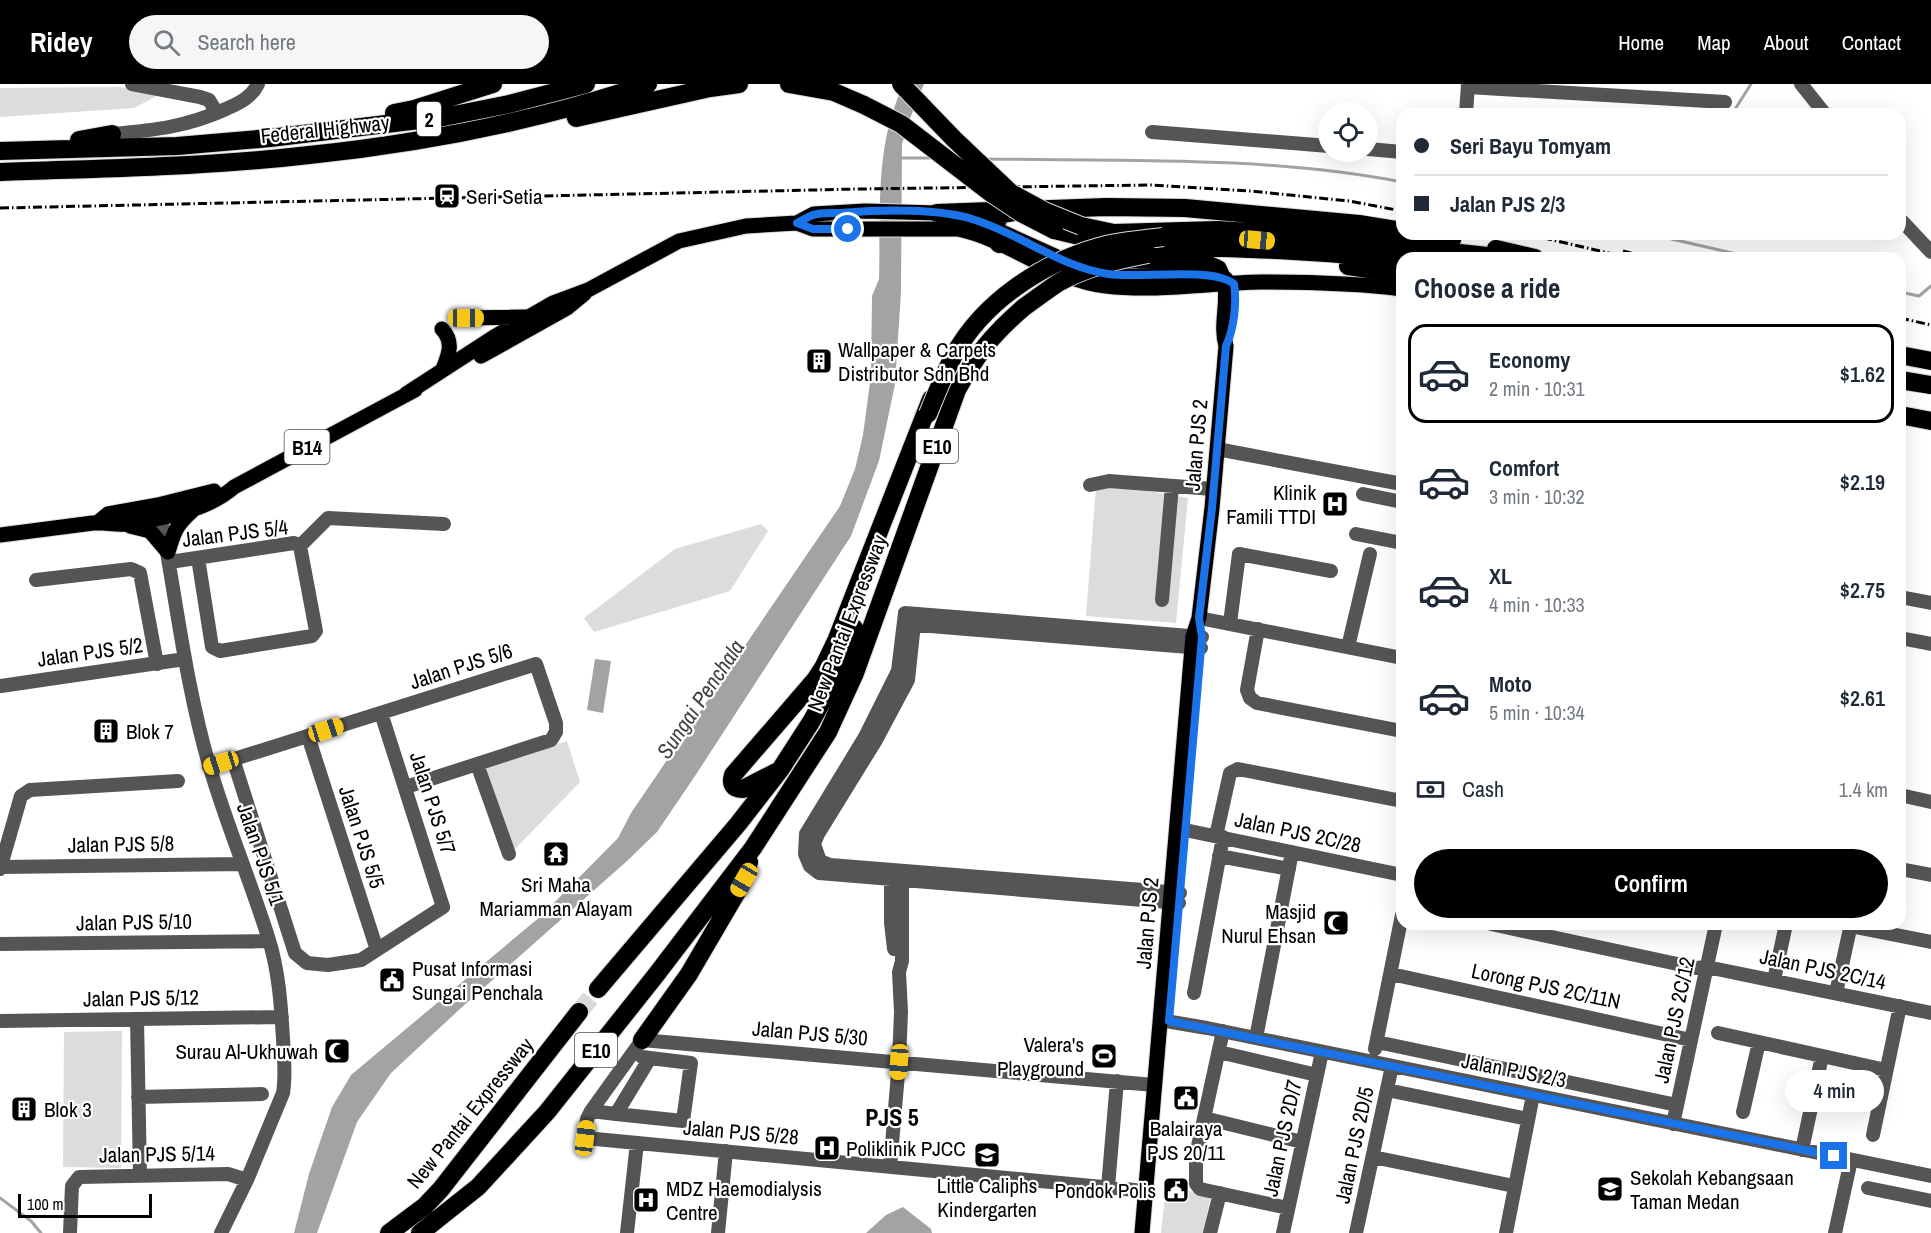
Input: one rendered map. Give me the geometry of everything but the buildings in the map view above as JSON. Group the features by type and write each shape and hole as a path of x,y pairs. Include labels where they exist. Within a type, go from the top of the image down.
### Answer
{"highway":[{"path":"270,138 414,109 493,84"},
{"name":"Federal Highway","path":"0,151 177,146 270,138 444,117 509,104 586,84"},
{"name":"Federal Highway","path":"0,172 308,156 388,146 495,127 574,108 648,84"},
{"path":"495,127 546,125 710,88 739,84"},
{"path":"902,84 969,154 1011,193 1044,211 1081,226 1114,232 1218,230 1283,234 1450,252"},
{"path":"794,85 834,92 901,124 991,193 1021,213 1054,230 1126,258 1202,262 1218,269 1227,282"},
{"path":"0,151 112,134"},
{"path":"937,213 1106,207 1185,208 1359,224 1396,230"},
{"path":"996,235 1002,214 1024,209"},
{"path":"1054,230 1125,245 1234,248 1396,261"},
{"name":"New Pantai Expressway","path":"420,1233 478,1187 547,1112 753,848 828,732 855,673 873,602 928,414 955,353 974,325 1018,285 1036,274 1100,246 1162,237 1219,237 1396,254"},
{"path":"1453,240 1510,252"},
{"name":"New Pantai Expressway","path":"598,989 738,824 780,770 812,722 873,602 957,390 987,342 1023,308 1058,284 1083,271 1148,254 1210,253 1280,258 1396,273"},
{"path":"780,770 743,789 737,789 732,785 733,774 771,732 824,666 836,641 937,382 952,354 969,329 1005,291 1022,283 1061,275"},
{"path":"1906,356 1931,361"},
{"path":"1906,381 1931,385"},
{"path":"1906,416 1931,421"},
{"path":"642,1040 689,974 744,880 753,848"},
{"name":"New Pantai Expressway","path":"389,1233 425,1206 441,1189 579,1012"}],"main road":[{"name":"B14","path":"797,223 814,214 865,211 937,213 971,218 1061,275 1103,286 1143,289 1227,282 1260,282 1396,289"},
{"name":"B14","path":"406,394 529,317 563,298 588,290 678,241 746,226 797,223 813,229 958,229 996,235 1077,266 1107,274 1206,275 1227,282"},
{"name":"Jalan PJS 2","path":"1142,1233 1154,1085 1164,1020 1199,618 1217,449 1226,346 1223,335 1227,282"},
{"name":"B14","path":"3,536 97,523 123,524 234,487 406,394 446,376 567,308 588,290"},
{"path":"466,318 529,317"},
{"path":"442,328 450,342 450,351 443,369"},
{"name":"B14","path":"97,523 108,514 196,507 224,496 234,487"},
{"path":"169,557 174,530 196,507"},
{"path":"123,524 150,531 169,557"},
{"name":"Jalan PJS 2","path":"1175,898 1185,830 1197,642"},
{"path":"1152,1233 1164,1020"}],"street":[{"path":"132,84 209,100 217,113"},
{"path":"112,134 184,125 247,99 258,84"},
{"path":"1801,84 1820,108"},
{"path":"1466,108 1468,85 1725,102"},
{"path":"1152,132 1318,145"},
{"path":"1378,150 1396,151"},
{"path":"1906,225 1931,252"},
{"path":"1217,449 1396,483"},
{"path":"1090,485 1108,481 1213,489"},
{"path":"1162,600 1172,486"},
{"path":"1363,494 1396,501"},
{"name":"Jalan PJS 5/1","path":"159,511 169,557 185,659 209,767 269,941 277,975 282,1017 284,1093 247,1180 221,1233"},
{"path":"300,546 328,518 444,524"},
{"path":"1356,534 1396,542"},
{"name":"Jalan PJS 5/4","path":"169,557 198,558 294,543 300,546 316,631 312,636 220,651 212,647 198,558"},
{"path":"1230,623 1239,554 1331,571"},
{"path":"1348,647 1370,554"},
{"path":"36,580 131,569 140,573 157,664"},
{"path":"1906,598 1931,603"},
{"path":"1199,618 1396,657"},
{"path":"1175,898 896,875 819,873 810,866 805,854 806,834 865,737 898,671 911,621 1197,642"},
{"path":"1258,629 1247,690 1250,698 1257,703 1396,730"},
{"path":"1906,639 1931,644"},
{"name":"Jalan PJS 5/2","path":"1,686 185,659"},
{"name":"Jalan PJS 5/6","path":"209,767 536,664 556,723 556,732 551,740 405,787"},
{"name":"Jalan PJS 5/7","path":"376,950 444,907 381,712"},
{"name":"Jalan PJS 5/5","path":"308,736 376,950"},
{"path":"233,759 294,953 307,963 328,965 361,960 376,950"},
{"path":"477,764 509,854"},
{"path":"1194,993 1219,855 1219,837 1230,773 1238,769 1396,800"},
{"path":"0,868 21,796 30,790 178,781"},
{"path":"1906,796 1931,802"},
{"name":"Jalan PJS 2C/28","path":"1185,830 1396,874"},
{"path":"1256,1038 1292,852"},
{"path":"1219,855 1289,869"},
{"name":"Jalan PJS 5/8","path":"0,868 242,864"},
{"path":"1906,870 1931,875"},
{"path":"890,1167 901,1012 902,961 896,875"},
{"path":"1373,1063 1399,930"},
{"name":"Jalan PJS 2C/14","path":"1519,930 1696,968 1707,967 1931,1012"},
{"name":"Jalan PJS 2C/12","path":"1673,1124 1715,930"},
{"path":"1774,980 1785,930"},
{"path":"1836,993 1849,930"},
{"path":"1874,930 1931,942"},
{"name":"Jalan PJS 5/10","path":"0,944 269,941"},
{"name":"Lorong PJS 2C/11N","path":"1391,974 1691,1040"},
{"path":"1873,1135 1900,1006"},
{"name":"Jalan PJS 5/12","path":"0,1021 282,1017"},
{"path":"137,1019 140,1175"},
{"name":"Jalan PJS 2/3","path":"1164,1020 1931,1176"},
{"path":"1223,1031 1196,1155 1196,1184 1200,1189 1288,1208"},
{"path":"1718,1033 1886,1070"},
{"path":"631,1056 691,1063 683,1121 591,1111 642,1040"},
{"name":"Jalan PJS 5/30","path":"642,1040 1154,1085"},
{"path":"1377,1042 1677,1105"},
{"path":"1743,1112 1759,1042"},
{"path":"1219,1052 1317,1075"},
{"name":"Jalan PJS 2D/7","path":"1283,1233 1322,1052"},
{"path":"1802,1150 1822,1056"},
{"path":"616,1114 650,1058"},
{"name":"Jalan PJS 2D/5","path":"1356,1233 1392,1066"},
{"path":"1108,1187 1117,1081"},
{"path":"1387,1090 1528,1119"},
{"path":"138,1097 262,1094"},
{"path":"1506,1233 1533,1095"},
{"name":"Jalan PJS 5/28","path":"591,1111 587,1119 585,1138 1145,1191"},
{"path":"1204,1118 1302,1142"},
{"path":"627,1233 637,1143"},
{"path":"718,1233 726,1152"},
{"path":"1373,1157 1514,1186"},
{"path":"1835,1233 1851,1160"},
{"name":"Jalan PJS 5/14","path":"70,1233 72,1186 76,1178 84,1175 228,1174 247,1180"},
{"path":"1868,1188 1931,1202"},
{"path":"1210,1233 1220,1193"},
{"name":"Jalan PJS 5/1","path":"228,1233 232,1211"}],"shaded area":[{"path":"904,84 924,84 902,144 901,292 895,384 879,461 851,536 657,832 391,1073 357,1122 317,1233 294,1233 309,1174 332,1107 351,1075 541,916 618,838 631,813 840,506 855,469 863,435 871,375 872,296 879,279 883,155 894,107"},
{"path":"120,87 159,95 134,108 0,117 0,88"},
{"path":"1096,487 1124,487 1188,498 1176,623 1086,616"},
{"path":"761,524 768,531 730,591 594,632 584,618 675,549"},
{"path":"595,659 611,661 603,713 587,710"},
{"path":"567,741 580,782 514,850 486,768"},
{"path":"122,1031 121,1168 63,1167 64,1032"},
{"path":"1185,1190 1211,1196 1203,1233 1161,1233 1165,1197 1182,1200"},
{"path":"903,1207 931,1229 932,1233 866,1233 886,1215"}],"waterway":[{"path":"1736,108 1751,84"},
{"path":"899,158 934,158"},
{"path":"986,159 1142,160 1247,164 1299,168 1396,181"},
{"path":"1676,240 1728,252"},
{"path":"1906,293 1919,296 1931,286"},
{"path":"0,1198 31,1221 41,1233"}],"tunnel":[{"path":"579,1012 598,989"}],"railway":[{"path":"0,208 858,189 1151,185 1250,191 1349,201 1396,210"},
{"path":"1553,240 1604,252"},
{"path":"1623,251 1627,252"},
{"path":"1906,319 1931,325"}],"place":[{"name":"Seri Setia","path":"447,196"},
{"name":"Wallpaper & Carpets Distributor Sdn Bhd","path":"819,361"},
{"name":"Klinik Famili TTDI","path":"1335,504"},
{"name":"Blok 7","path":"106,731"},
{"name":"Sri Maha Mariamman Alayam","path":"556,854"},
{"name":"Masjid Nurul Ehsan","path":"1336,923"},
{"name":"Pusat Informasi Sungai Penchala","path":"392,980"},
{"name":"Surau Al-Ukhuwah","path":"337,1051"},
{"name":"Valera's Playground","path":"1104,1056"},
{"name":"Balairaya PJS 20/11","path":"1186,1098"},
{"name":"Blok 3","path":"24,1109"},
{"name":"Poliklinik PJCC","path":"827,1148"},
{"name":"Little Caliphs Kindergarten","path":"987,1155"},
{"name":"Sekolah Kebangsaan Taman Medan","path":"1610,1189"},
{"name":"Pondok Polis","path":"1176,1190"},
{"name":"MDZ Haemodialysis Centre","path":"646,1200"}],"district":[{"name":"PJS 5","path":"892,1117"}],"route":[{"path":"848,229 813,229 797,223 814,214 865,211 937,213 971,218 1077,266 1107,274 1206,275 1223,278 1234,284 1231,335 1226,346 1212,508 1199,618 1202,637 1169,1021 1834,1156"}],"water label":[{"name":"Sungai Penchala","path":"700,699"}]}
